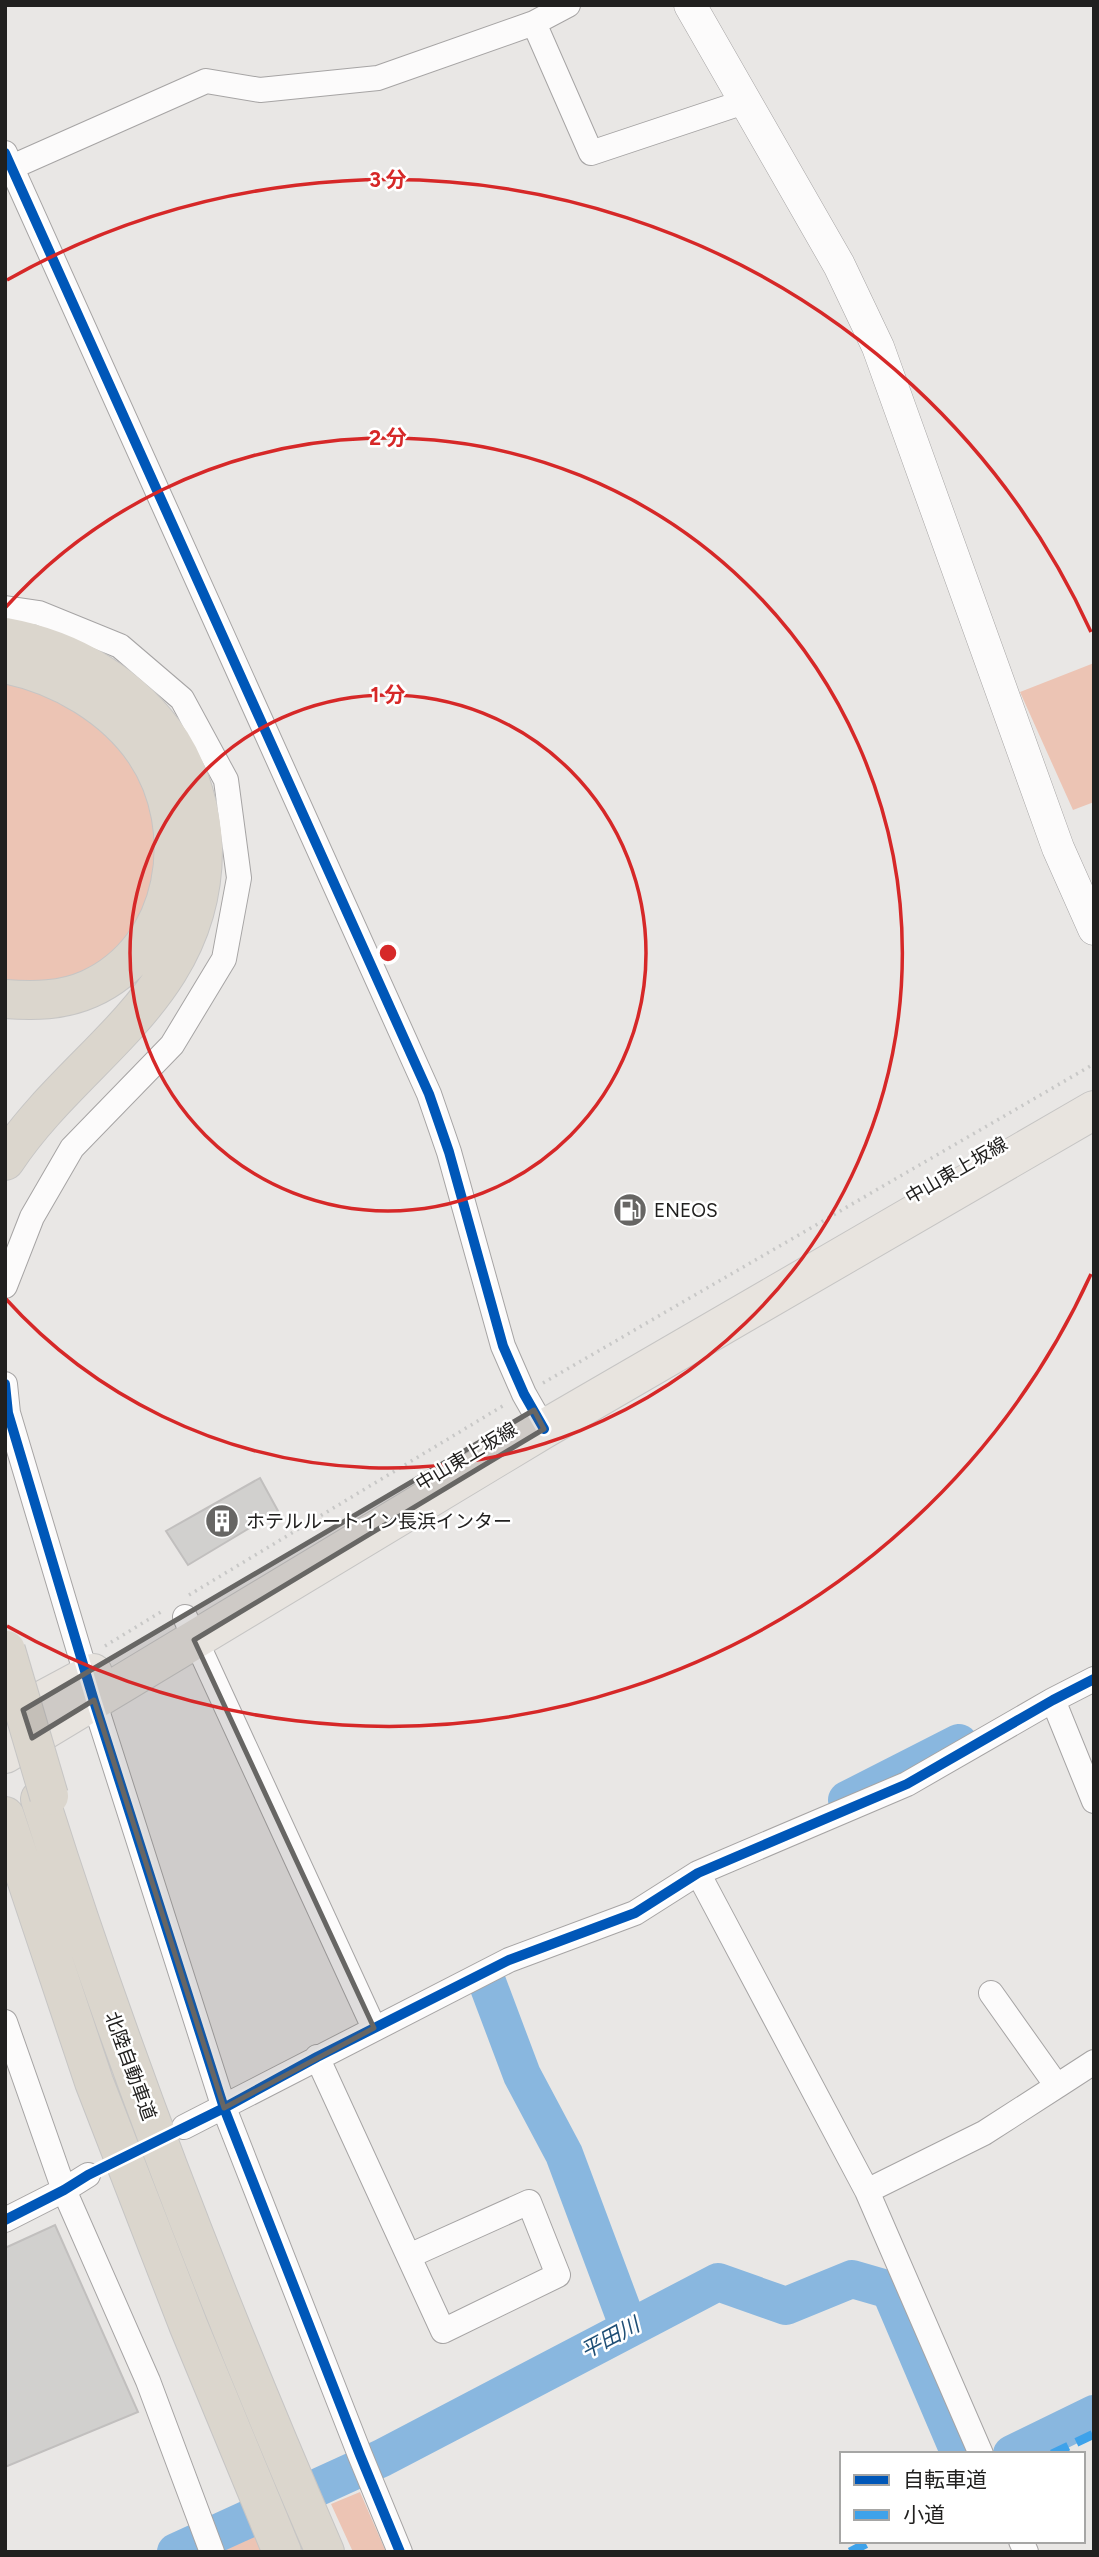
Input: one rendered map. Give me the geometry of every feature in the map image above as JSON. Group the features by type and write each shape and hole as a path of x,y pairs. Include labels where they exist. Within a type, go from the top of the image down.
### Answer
{"highway":[{"path":"5,637 44,647 97,671 121,686 160,725 175,748 197,804 203,869 198,901 188,935 172,968 118,1036 40,1116 5,1161"},
{"path":"5,664 46,676 77,691 104,709 125,728 145,752 158,777 173,827 174,855 166,902 156,926 144,946 128,962 109,978 88,989 62,997 34,1001 5,999"},
{"path":"5,1650 44,1798"},
{"path":"5,1689 44,1798"},
{"name":"北陸自動車道","path":"44,1798 117,2013 135,2077 200,2252 325,2552"},
{"name":"北陸自動車道","path":"6,1817 94,2082 282,2552"}],"main road":[{"name":"中山東上坂線","path":"5,1720 87,1679 183,1615 1094,1082"},
{"name":"中山東上坂線","path":"534,1411 1094,1111"},
{"name":"中山東上坂線","path":"5,1754 87,1679"}],"street":[{"path":"534,1411 503,1346 449,1152 429,1094 9,160 206,81 260,90 378,78 534,23 568,5"},
{"path":"690,5 839,265 878,347 1058,848 1094,929"},
{"path":"534,23 592,153 744,102"},
{"path":"5,608 39,612 120,646 182,699 226,780 239,878 224,959 172,1045 72,1148 32,1217 5,1286"},
{"path":"5,1384 8,1413 87,1679 224,2108 400,2552"},
{"path":"183,1615 374,2028"},
{"path":"184,2127 509,1960 635,1913 698,1873 907,1784 1094,1679"},
{"path":"1053,1700 1094,1801"},
{"path":"698,1873 867,2191 980,2452"},
{"path":"991,1993 1057,2086"},
{"path":"5,2022 64,2190 148,2382 208,2541"},
{"path":"317,2057 443,2331 558,2275 529,2202 409,2256"},
{"path":"867,2191 984,2133 1094,2062"},
{"path":"5,2220 88,2175"}],"path":[{"path":"87,1679 183,1615 534,1411 1094,1065"}],"highlighted area":[{"path":"534,1410 544,1429 194,1640 374,2028 224,2108 94,1700 32,1738 23,1710"}],"shaded area":[{"path":"1094,663 1094,802 1073,810 1020,692"},
{"path":"5,679 77,708 135,763 154,807 159,870 148,914 121,945 83,975 29,983 5,980"},
{"path":"360,2492 386,2552 353,2552 331,2504"},
{"path":"257,2518 272,2552 228,2552 220,2536"}],"building":[{"name":"ホテルルートイン長浜インター","path":"260,1478 278,1511 188,1565 166,1531"},
{"path":"55,2225 138,2412 5,2467 5,2248"}],"waterway":[{"path":"847,1800 959,1743"},
{"path":"487,1982 522,2075 564,2154 629,2328"},
{"name":"平田川","path":"176,2552 382,2458 718,2282 786,2306 852,2279 890,2290 959,2452"},
{"name":"平田川","path":"1016,2452 1094,2414"}],"marked path":[{"path":"1056,2452 1094,2434"},
{"path":"850,2552 867,2543"}],"cycle path":[{"path":"5,153 429,1094 449,1152 503,1346 524,1394 544,1429"},
{"path":"5,1384 8,1413 94,1701 224,2108 400,2552"},
{"path":"5,2220 509,1960 635,1913 698,1873 907,1784 1094,1679"}],"place":[{"name":"ENEOS","path":"630,1210"},
{"name":"ホテルルートイン長浜インター","path":"222,1521"}]}
